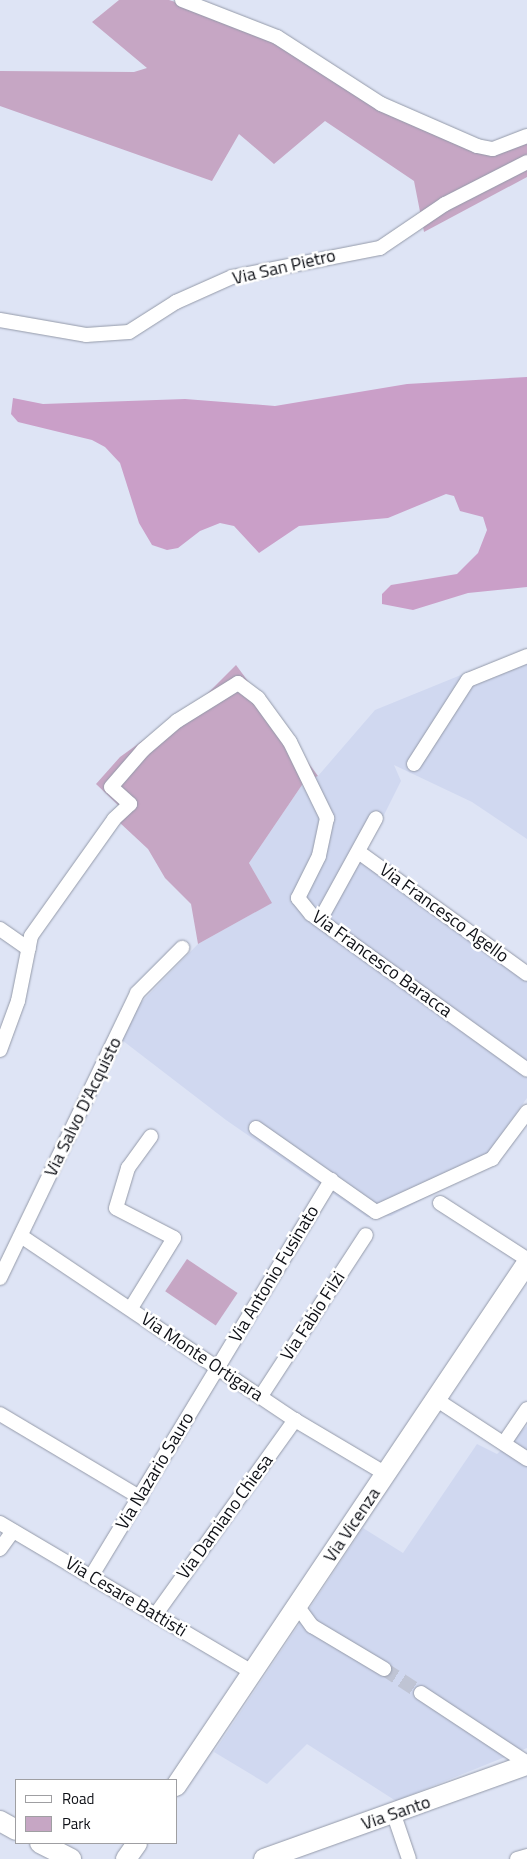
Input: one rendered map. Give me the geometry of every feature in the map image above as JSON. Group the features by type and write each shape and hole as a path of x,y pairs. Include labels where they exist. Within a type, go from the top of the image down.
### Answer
{"street":[{"path":"182,0 276,37 381,104 478,146 493,150 527,136"},
{"name":"Via San Pietro","path":"0,320 86,335 129,332 176,302 232,277 380,248 445,204 527,162"},
{"path":"414,764 468,680 527,656"},
{"name":"Via Francesco Baracca","path":"29,949 32,936 114,819 130,804 111,787 143,750 184,715 238,683 258,698 290,742 327,818 319,856 298,898 320,920 527,1070"},
{"path":"320,920 360,853 376,818"},
{"name":"Via Francesco Agello","path":"360,853 527,974"},
{"path":"0,929 29,949 18,1001 0,1050"},
{"name":"Via Salvo D'Acquisto","path":"0,1278 137,993 182,948"},
{"path":"256,1128 376,1212 492,1158 527,1112"},
{"path":"131,1308 174,1238 116,1208 128,1168 151,1136"},
{"name":"Via Antonio Fusinato","path":"218,1367 331,1180"},
{"name":"Via Vicenza","path":"178,1783 526,1267 440,1204"},
{"name":"Via Fabio Filzi","path":"261,1396 366,1235"},
{"name":"Via Monte Ortigara","path":"21,1236 131,1308 294,1420 386,1474"},
{"name":"Via Nazario Sauro","path":"92,1575 141,1498 218,1367"},
{"path":"437,1400 527,1459"},
{"path":"504,1443 527,1409"},
{"path":"0,1414 141,1498"},
{"name":"Via Damiano Chiesa","path":"156,1614 294,1420"},
{"name":"Via Cesare Battisti","path":"0,1523 92,1575 252,1672"},
{"path":"0,1549 12,1531"},
{"path":"298,1606 312,1626 384,1669"},
{"path":"421,1693 527,1764"},
{"name":"Via Santo","path":"264,1859 394,1815 527,1764"},
{"path":"394,1815 409,1859"},
{"path":"0,1821 15,1829"},
{"path":"126,1859 136,1844"},
{"path":"46,1850 71,1859"},
{"path":"518,1859 527,1856"}],"shaded area":[{"path":"527,377 527,587 468,593 413,610 382,604 382,594 391,585 457,574 478,553 487,530 483,517 460,511 454,496 446,494 388,518 299,526 259,553 234,526 220,523 200,531 178,548 167,550 152,545 139,523 120,463 105,447 92,440 18,422 11,414 13,398 43,404 185,399 275,406 407,384"},
{"path":"527,660 527,839 472,802 394,765 401,781 366,851 527,969 527,1098 486,1156 455,1182 391,1216 367,1217 226,1120 118,1037 125,1019 198,944 271,903 249,863 304,782 318,776 375,710 488,664"},
{"path":"527,1426 527,1748 396,1801 307,1744 267,1784 214,1752 363,1528 403,1553 477,1444 497,1454"}],"green space":[{"path":"119,0 169,0 229,19 471,147 527,135 527,177 424,232 414,181 325,121 274,164 239,134 212,181 0,106 0,71 134,72 147,68 92,22"},
{"path":"236,665 318,776 304,782 249,863 272,903 198,944 191,904 165,878 148,849 119,822 118,805 96,784 120,757 207,694"},
{"path":"187,1259 238,1293 216,1325 165,1291"}],"tunnel":[{"path":"384,1669 421,1693"}]}
